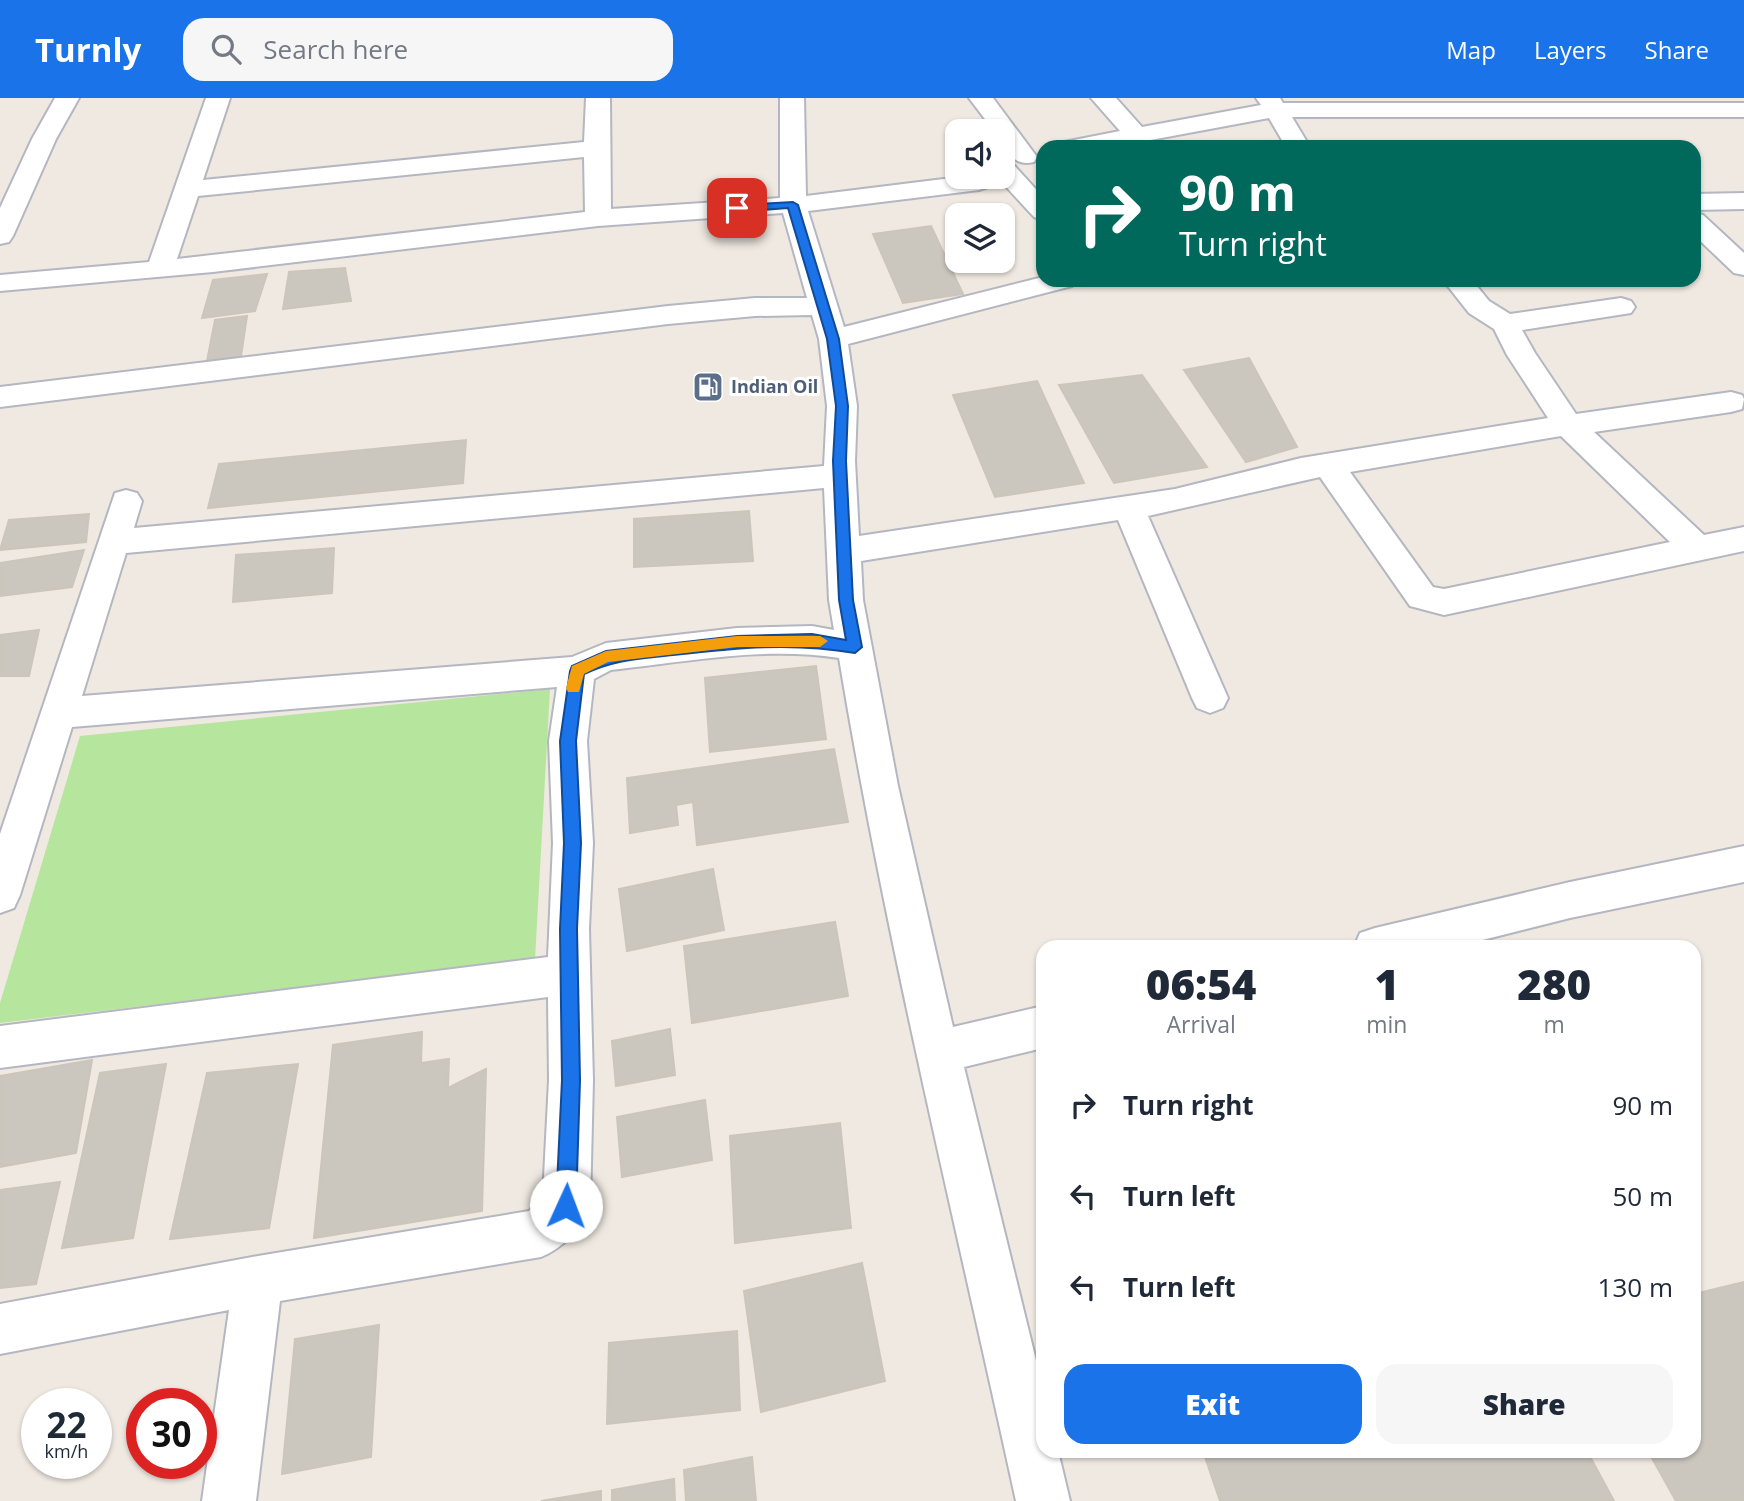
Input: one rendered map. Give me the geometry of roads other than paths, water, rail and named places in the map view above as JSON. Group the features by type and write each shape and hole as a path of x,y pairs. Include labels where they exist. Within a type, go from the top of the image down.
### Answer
{"street":[{"path":"0,236 6,210 66,98"},
{"path":"160,269 218,98"},
{"path":"598,98 598,218"},
{"path":"792,98 793,205 827,322 842,406 840,476 846,600 879,786 1043,1501"},
{"path":"981,98 1036,198"},
{"path":"1103,98 1136,135"},
{"path":"1272,104 1294,140"},
{"path":"1110,140 1272,104 1634,104 1744,110"},
{"path":"187,189 596,148"},
{"path":"0,283 160,269 598,218 793,205 945,186"},
{"path":"1701,202 1744,201"},
{"path":"1701,227 1744,267"},
{"path":"0,397 668,315 755,307 827,322 1036,285"},
{"path":"1463,287 1479,307 1505,324 1521,355 1568,425 1697,548"},
{"path":"1505,324 1620,307"},
{"path":"844,551 1175,500 1328,465 1568,425 1731,402"},
{"path":"1328,465 1422,597 1444,602 1744,538"},
{"path":"113,542 840,476"},
{"path":"0,895 126,501"},
{"path":"1128,507 1210,698"},
{"path":"57,713 577,671 606,657 737,642 812,640 855,647"},
{"path":"0,1329 258,1280 541,1233 566,1206 571,1080 569,974 573,843 568,741 577,671"},
{"path":"1404,940 1570,900 1744,864"},
{"path":"0,1048 569,974"},
{"path":"938,1052 1036,1029"},
{"path":"229,1501 258,1280"}],"place":[{"name":"Indian Oil","path":"708,387"}]}
